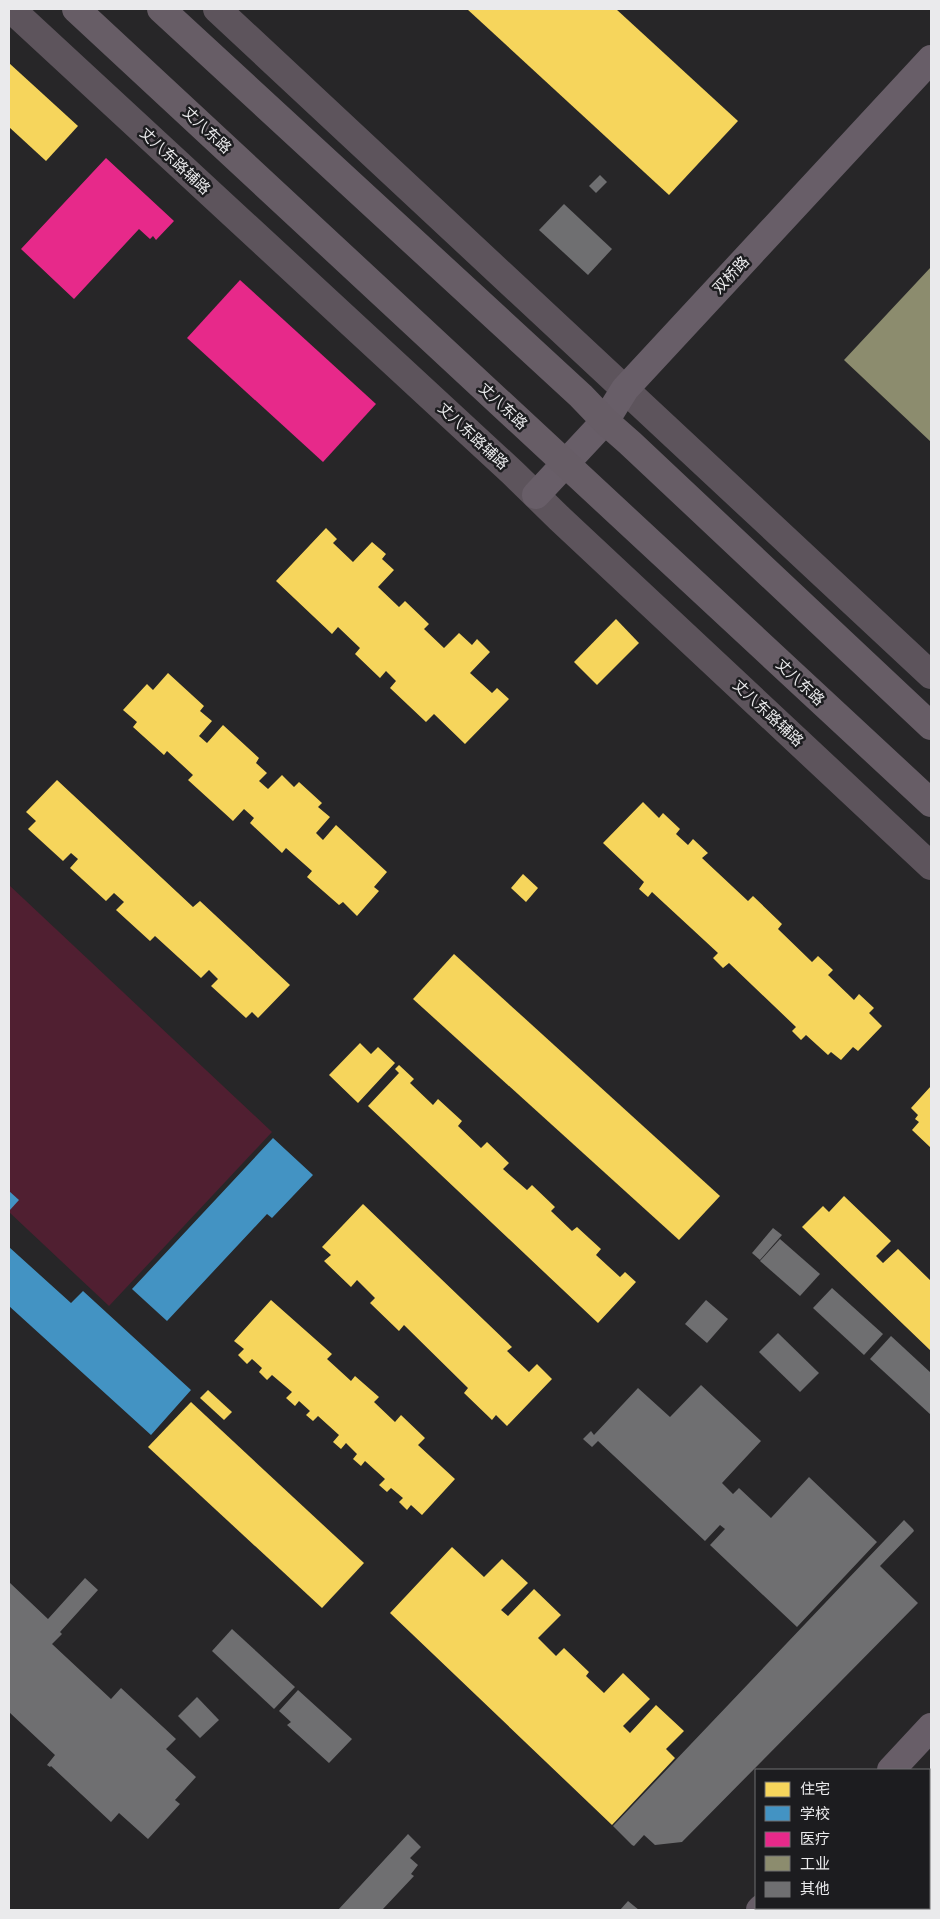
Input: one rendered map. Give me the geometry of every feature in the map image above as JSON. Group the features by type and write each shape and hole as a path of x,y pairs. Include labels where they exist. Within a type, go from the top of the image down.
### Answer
{"main road":[{"name":"丈八东路","path":"76,9 931,804"},
{"path":"161,9 574,390 605,421 630,442 931,726"}],"street":[{"name":"丈八东路辅路","path":"10,9 536,495 931,866"},
{"path":"217,9 931,675"},
{"name":"双桥路","path":"536,495 605,421 625,389 931,59"},
{"path":"892,1769 931,1727"}],"shaded area":[{"path":"9,885 272,1132 109,1306 9,1212"}],"building: 住宅":[{"path":"467,9 616,9 738,121 669,195"},
{"path":"9,63 78,126 46,161 9,127"},
{"path":"326,528 337,539 333,543 353,562 372,542 386,554 382,559 394,570 378,587 399,607 405,601 429,624 424,629 444,648 459,633 472,645 477,639 490,652 470,673 492,693 497,688 509,699 465,744 434,714 426,722 390,688 396,681 386,671 380,678 355,654 360,648 338,627 332,634 276,581"},
{"path":"616,619 639,643 597,685 574,662"},
{"path":"168,673 204,706 200,711 212,721 199,736 207,743 223,725 259,758 256,763 267,773 259,781 268,789 282,775 294,787 299,782 322,803 318,807 330,817 316,833 323,840 336,825 387,872 374,887 379,891 357,916 343,902 339,905 307,877 312,871 286,848 282,853 250,823 254,818 244,809 233,821 188,780 193,775 167,751 164,755 133,727 137,722 123,710 147,684 153,690"},
{"path":"57,780 193,907 200,901 290,985 258,1018 252,1012 246,1018 211,986 218,979 209,970 201,978 155,936 150,941 116,910 124,902 114,893 106,901 70,868 78,859 71,853 63,861 28,829 36,821 26,812"},
{"path":"643,802 659,818 663,813 680,829 676,834 688,845 693,839 708,853 702,858 748,901 753,896 782,924 778,929 812,962 818,956 833,970 828,975 854,1000 859,994 874,1008 869,1013 882,1026 858,1051 853,1047 841,1060 831,1052 828,1055 806,1035 801,1040 792,1031 796,1027 729,963 723,968 713,958 718,953 652,892 648,897 639,889 644,882 603,843"},
{"path":"523,874 538,888 526,902 511,888"},
{"path":"454,954 720,1196 679,1240 413,999"},
{"path":"360,1043 371,1054 378,1047 395,1063 358,1103 329,1075"},
{"path":"399,1065 414,1079 410,1083 433,1105 438,1099 462,1121 458,1126 481,1148 487,1142 509,1163 503,1169 527,1190 532,1185 555,1207 551,1211 572,1231 577,1227 601,1249 596,1255 620,1277 625,1272 636,1282 598,1323 368,1106 399,1073 395,1069"},
{"path":"931,1086 931,1148 912,1130 919,1122 915,1119 918,1115 911,1108"},
{"path":"844,1196 891,1241 876,1256 883,1263 898,1249 931,1281 931,1351 802,1227 823,1206 829,1212"},
{"path":"363,1204 512,1347 507,1351 529,1372 537,1364 552,1379 507,1426 496,1415 492,1420 464,1393 468,1388 404,1325 399,1331 370,1303 375,1298 357,1280 351,1287 324,1261 331,1255 322,1247"},
{"path":"271,1300 332,1354 327,1359 351,1381 355,1376 379,1397 374,1402 395,1422 401,1415 425,1438 418,1445 455,1479 422,1515 411,1505 407,1510 399,1502 403,1498 391,1488 387,1492 379,1485 385,1479 365,1461 361,1466 353,1459 357,1454 346,1443 341,1449 333,1442 339,1435 318,1416 313,1421 306,1415 310,1411 299,1401 295,1406 286,1398 292,1392 272,1375 267,1380 259,1372 262,1368 252,1359 247,1364 238,1355 244,1349 234,1341"},
{"path":"208,1390 232,1412 224,1420 200,1398"},
{"path":"191,1402 364,1563 322,1608 148,1447"},
{"path":"452,1547 484,1577 502,1559 528,1583 501,1610 508,1616 534,1589 561,1615 538,1638 556,1656 564,1648 589,1672 586,1676 604,1693 623,1673 650,1699 623,1726 630,1733 656,1705 684,1731 666,1749 675,1758 612,1825 390,1613"}],"building: 学校":[{"path":"273,1138 313,1175 272,1218 267,1214 167,1321 132,1289"},
{"path":"9,1191 19,1200 9,1211"},
{"path":"9,1247 71,1303 83,1291 191,1390 151,1435 9,1306"}],"building: 医疗":[{"path":"106,158 174,221 156,240 153,236 150,239 139,229 74,299 21,249"},
{"path":"240,280 376,404 323,462 187,338"}],"building: 工业":[{"path":"931,267 931,442 844,360"}],"building: 其他":[{"path":"600,175 607,182 596,193 589,186"},
{"path":"564,204 612,249 588,275 539,230"},
{"path":"773,1228 782,1235 760,1260 752,1253"},
{"path":"780,1239 820,1274 800,1296 760,1261"},
{"path":"832,1288 883,1334 864,1355 813,1308"},
{"path":"706,1300 728,1319 707,1343 685,1324"},
{"path":"778,1333 819,1373 800,1392 759,1352"},
{"path":"891,1336 931,1373 931,1415 870,1359"},
{"path":"701,1385 761,1441 722,1483 733,1494 739,1488 771,1518 809,1477 877,1542 797,1627 710,1545 725,1529 720,1525 705,1541 598,1441 592,1447 583,1439 591,1431 594,1435 638,1388 670,1417"},
{"path":"904,1520 914,1531 880,1566 918,1603 682,1842 655,1845 644,1835 634,1846 632,1845 613,1826"},
{"path":"85,1578 98,1590 60,1632 62,1634 52,1644 111,1699 121,1688 176,1739 166,1749 196,1777 175,1800 180,1804 148,1839 119,1813 111,1822 51,1766 47,1765 55,1755 9,1712 9,1582 48,1619"},
{"path":"232,1629 295,1687 274,1709 212,1651"},
{"path":"298,1690 352,1739 329,1763 287,1725 291,1722 279,1711"},
{"path":"197,1697 219,1720 200,1738 178,1716"},
{"path":"408,1834 421,1847 410,1858 418,1865 411,1874 414,1876 382,1910 338,1910"},
{"path":"628,1901 639,1910 620,1910"}]}
